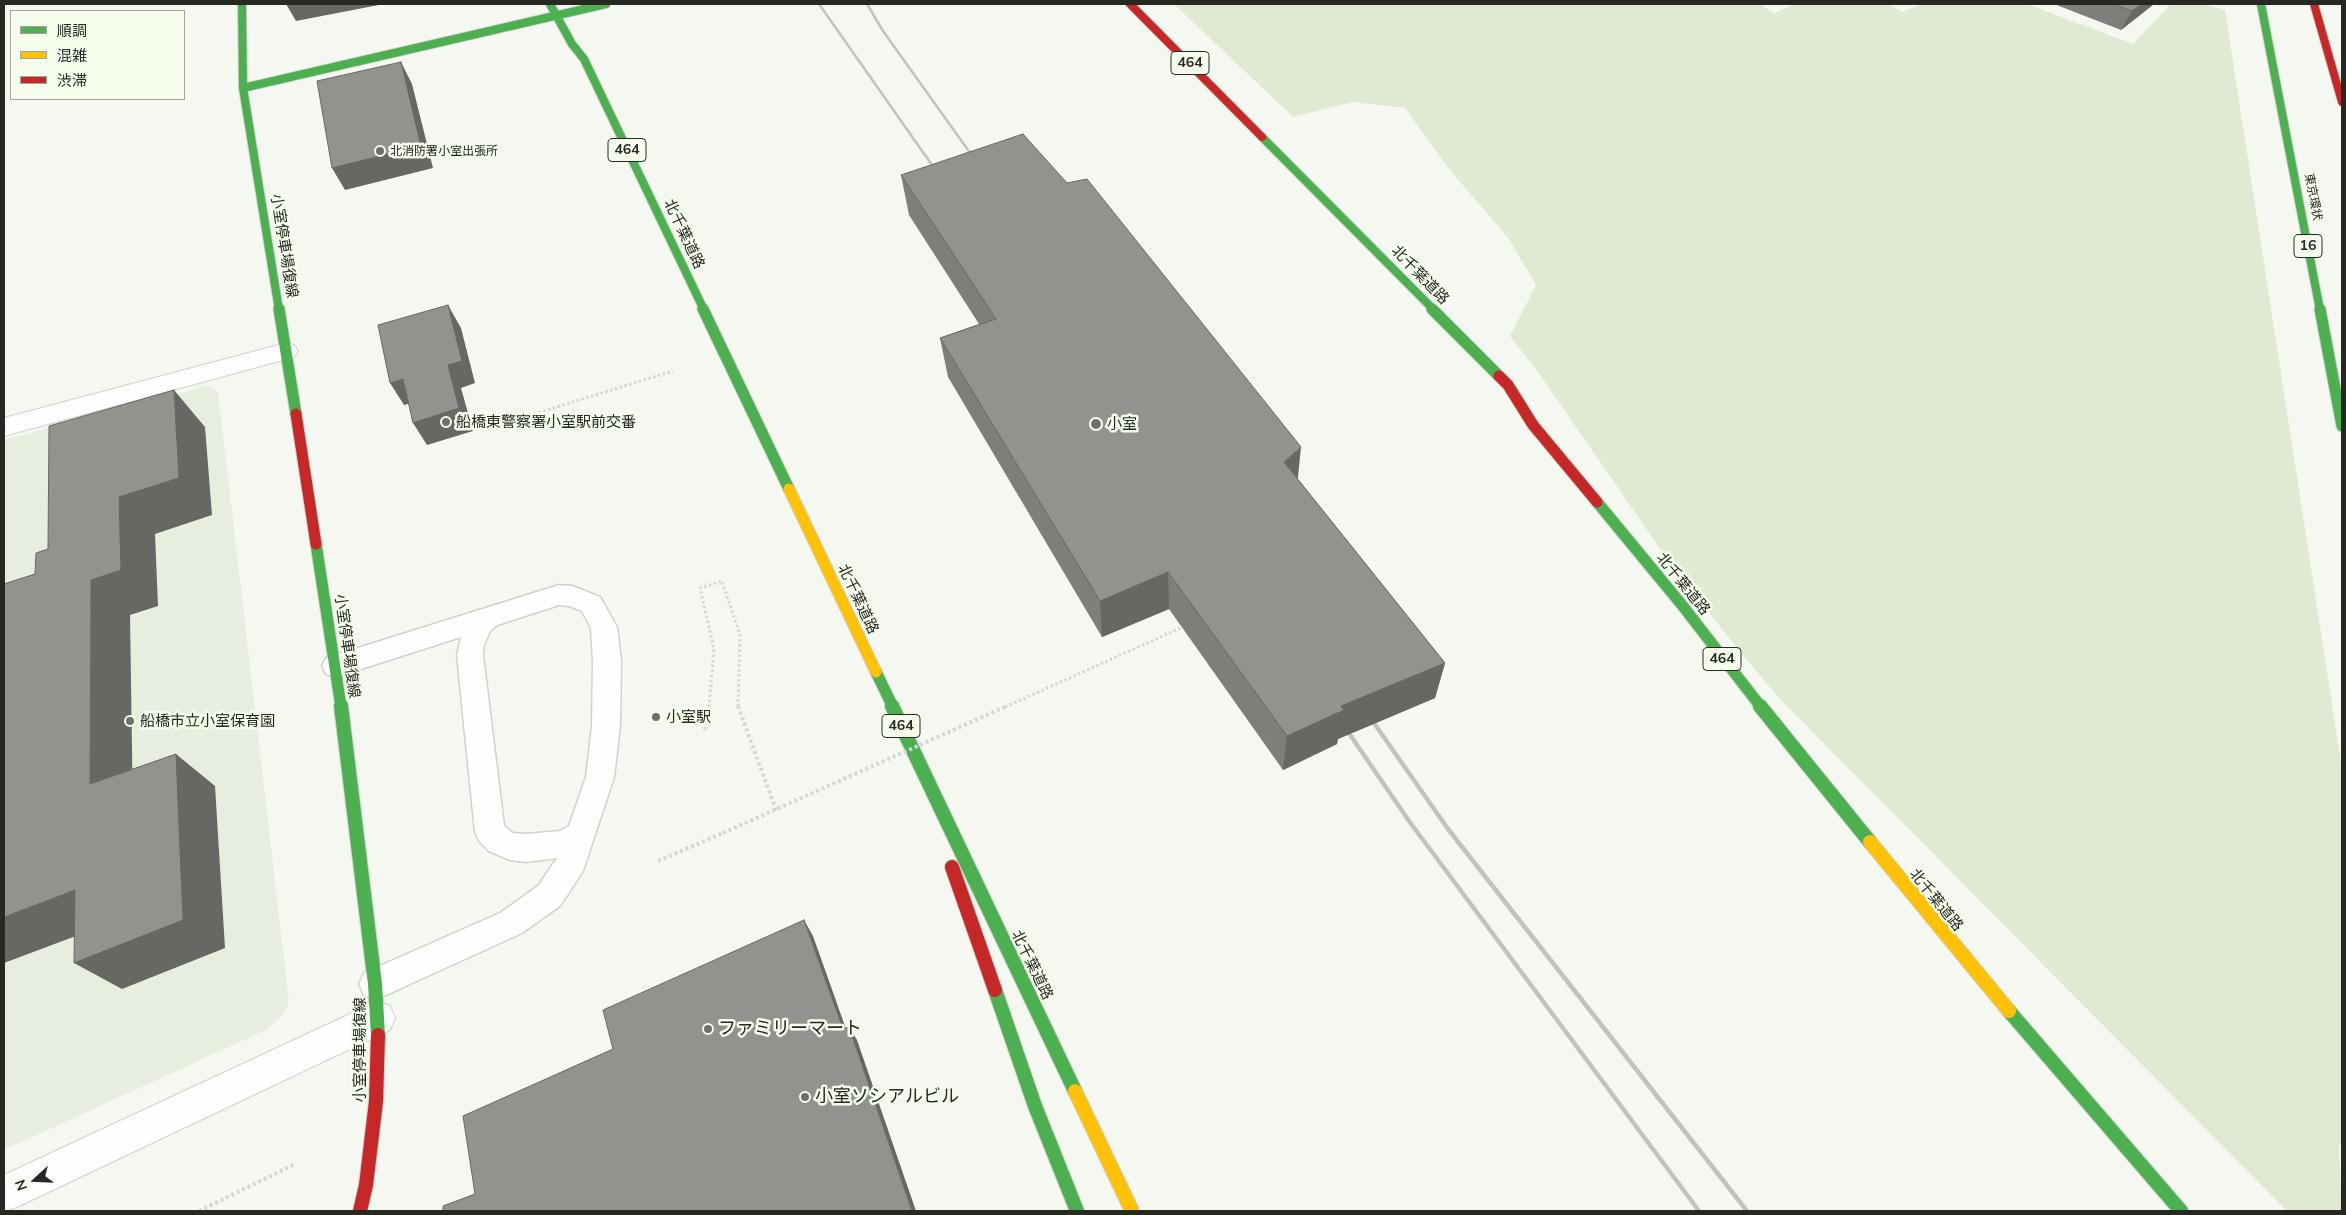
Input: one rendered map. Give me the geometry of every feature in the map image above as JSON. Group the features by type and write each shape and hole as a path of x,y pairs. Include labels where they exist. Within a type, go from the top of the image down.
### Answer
{"main road":[{"name":"小室停車場復線","path":"242,4 243,88 336,666 375,984 378,1018 376,1101 366,1185 360,1211"},
{"name":"北千葉道路","path":"550,4 572,44 584,59 1132,1211"},
{"path":"243,88 606,4"},
{"name":"北千葉道路","path":"1130,4 1508,384 1533,425 1682,605 1719,655 1962,956 2181,1211"},
{"name":"東京環状","path":"2261,4 2342,426"},
{"path":"2314,4 2342,102"},
{"path":"875,671 932,806 944,842"},
{"path":"950,860 1035,1106 1077,1211"}],"street":[{"path":"4,427 286,351"},
{"path":"4,1194 378,1018"}],"lane":[{"path":"336,666 549,597 572,596 590,604 604,627 607,661 606,726 600,777 572,861 563,877 548,896 511,923 375,984"},
{"path":"490,616 480,624 470,655 490,832 500,841 510,846 526,848 563,844 581,835"}],"path":[{"path":"505,423 673,371"},
{"path":"705,730 712,689 714,649 700,588 722,581 740,635 738,707 776,810"},
{"path":"658,861 776,810 1189,624"},
{"path":"199,1211 295,1164"}],"shaded area":[{"path":"1174,4 1759,4 1774,13 1795,4 1889,4 1902,12 1922,4 2027,4 2133,44 2171,4 2204,4 2225,10 2342,769 2342,1144 2339,1146 2342,1211 2287,1211 1780,699 1672,566 1540,375 1510,336 1536,285 1509,239 1449,169 1405,108 1353,102 1293,117"},
{"name":"船橋市立小室保育園","path":"207,386 218,391 289,1002 284,1012 270,1028 4,1150 4,440"}],"building":[{"path":"2112,4 2142,4 2132,11"},
{"path":"401,62 421,146 332,168 317,81"},
{"name":"小室","path":"1023,134 1067,183 1087,179 1301,447 1284,462 1445,663 1341,706 1344,710 1287,736 1168,572 1100,601 940,338 996,319 901,175"},
{"path":"448,305 462,361 448,365 459,408 413,423 403,379 390,383 378,325"},
{"path":"174,390 179,478 119,497 121,570 91,580 90,784 176,754 183,920 74,963 75,890 4,917 4,584 35,574 36,553 48,549 49,426"},
{"path":"804,920 843,1029 849,1027 912,1211 443,1211 443,1206 475,1194 463,1116 613,1049 603,1010"}],"railway":[{"path":"819,4 939,175"},
{"path":"867,4 883,31 978,164"},
{"path":"1367,713 1448,829 1747,1211"},
{"path":"1342,723 1409,821 1699,1211"}],"traffic: fast":[{"path":"242,4 243,88 296,414"},
{"path":"550,4 572,44 584,59 789,489"},
{"path":"243,88 606,4"},
{"path":"2261,4 2342,426"},
{"path":"1262,137 1499,376"},
{"path":"1597,502 1682,605 1719,655 1870,842"},
{"path":"316,544 336,666 375,984 378,1035"},
{"path":"876,672 1075,1091"},
{"path":"995,990 1035,1106 1077,1211"},
{"path":"2009,1011 2181,1211"}],"traffic: slow":[{"path":"789,489 876,672"},
{"path":"1870,842 2009,1011"},
{"path":"1075,1091 1132,1211"}],"traffic: jam":[{"path":"1130,4 1262,137"},
{"path":"2314,4 2342,102"},
{"path":"1499,376 1508,385 1533,425 1597,502"},
{"path":"296,414 316,544"},
{"path":"952,867 995,990"},
{"path":"360,1211 366,1185 376,1101 378,1035"}],"place":[{"name":"北消防署小室出張所","path":"380,151"},
{"name":"船橋東警察署小室駅前交番","path":"446,422"},
{"name":"小室","path":"1096,424"},
{"name":"小室駅","path":"656,717"},
{"name":"船橋市立小室保育園","path":"130,721"},
{"name":"ファミリーマート","path":"708,1029"},
{"name":"小室ソシアルビル","path":"805,1097"}]}
